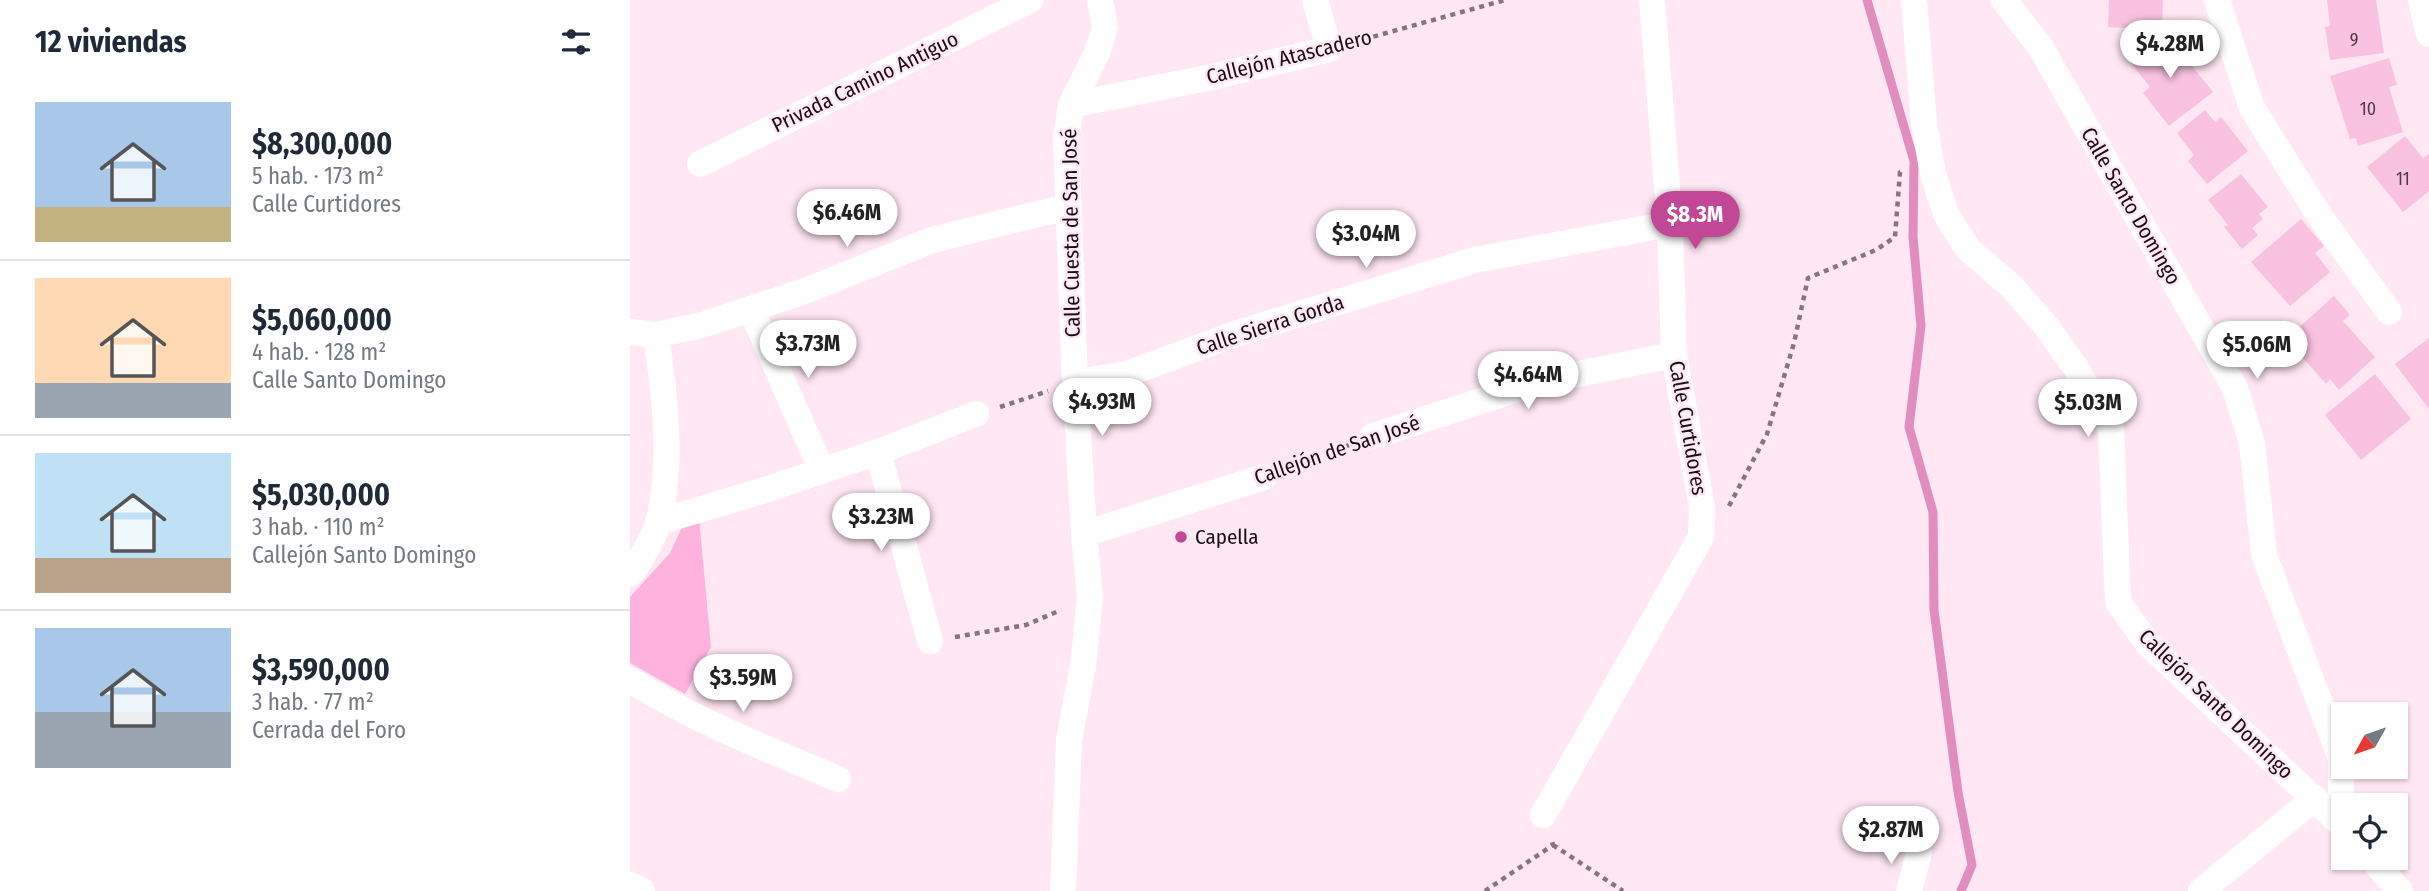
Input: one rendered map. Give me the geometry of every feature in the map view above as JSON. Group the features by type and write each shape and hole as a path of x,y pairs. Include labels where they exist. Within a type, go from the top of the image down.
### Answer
{"street":[{"name":"Privada Camino Antiguo","path":"700,164 1030,0"},
{"name":"Calle Cuesta de San José","path":"1063,891 1069,740 1083,666 1090,597 1075,382 1066,139 1071,104 1097,53 1105,27 1100,0"},
{"path":"1315,0 1329,48"},
{"name":"Calle Curtidores","path":"1543,815 1701,537 1702,507 1674,355 1670,224 1651,0"},
{"name":"Callejón Santo Domingo","path":"1914,0 1924,123 1933,174 1946,214 1968,249 2011,286 2046,326 2076,369 2111,429 2118,602 2148,644 2331,814"},
{"name":"Calle Santo Domingo","path":"2004,0 2041,48 2235,388 2252,443 2264,555 2341,760 2342,793"},
{"path":"2217,0 2252,108 2319,215 2389,312"},
{"path":"2421,0 2429,34"},
{"name":"Callejón Atascadero","path":"1071,104 1207,78 1329,48"},
{"path":"630,332 656,335 702,325 805,291 932,240 1067,207"},
{"name":"Calle Sierra Gorda","path":"1075,382 1127,374 1236,334 1475,260 1670,224"},
{"path":"751,309 822,471"},
{"path":"630,574 658,522 667,457 666,403 656,335"},
{"name":"Callejón de San José","path":"1373,436 1543,381 1674,355"},
{"path":"658,522 878,452 976,414"},
{"path":"878,452 930,641"},
{"name":"Callejón de San José","path":"1084,534 1264,477"},
{"path":"630,680 665,702 729,733 838,779"},
{"path":"2201,891 2315,798"},
{"path":"1909,891 1919,853"},
{"path":"2382,870 2400,891"},
{"path":"630,885 642,891"}],"path":[{"name":"Callejón Atascadero","path":"1329,48 1505,0"},
{"path":"1701,537 1721,522 1767,434 1794,343 1808,278 1876,250 1895,237 1900,172"},
{"path":"976,414 1075,382"},
{"name":"Callejón de San José","path":"1264,477 1373,436"},
{"path":"930,641 1026,625"},
{"path":"1543,815 1553,845 1623,891"},
{"path":"1485,891 1553,845"}],"shaded area":[{"path":"699,517 711,647 685,694 630,663 630,597 670,553 684,523"}],"building":[{"path":"2109,0 2163,0 2162,30 2108,27"},
{"path":"2327,0 2376,0 2384,53 2330,60 2325,27 2330,26"},
{"path":"2165,33 2213,92 2169,126 2143,93 2150,87 2130,62"},
{"path":"2389,58 2397,85 2389,87 2403,132 2358,146 2356,138 2350,139 2330,76"},
{"path":"2205,110 2215,122 2221,117 2248,151 2207,184 2188,161 2194,155 2177,133"},
{"path":"2405,136 2423,158 2429,154 2429,191 2403,212 2367,167"},
{"path":"2241,174 2268,207 2259,214 2263,219 2252,228 2258,235 2242,249 2224,227 2228,225 2208,200"},
{"path":"2301,219 2324,246 2315,253 2330,272 2290,306 2251,262"},
{"path":"2334,296 2350,315 2343,321 2375,357 2339,390 2330,379 2326,384 2286,339"},
{"path":"2429,338 2429,409 2395,364"},
{"path":"2375,374 2411,419 2361,460 2325,415"}],"waterway":[{"path":"1867,0 1914,161 1913,237 1921,326 1909,427 1933,512 1934,610 1958,792 1972,865 1961,891"}],"place":[{"name":"Capella","path":"1181,537"}]}
